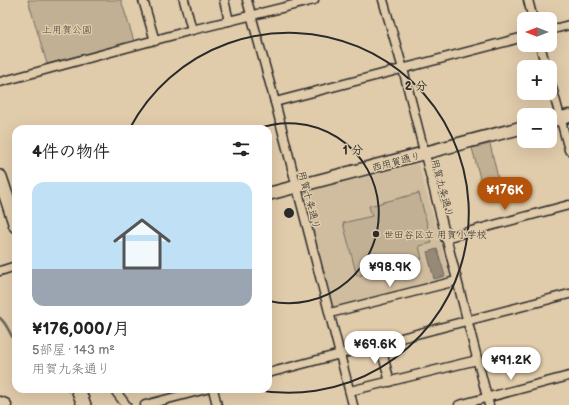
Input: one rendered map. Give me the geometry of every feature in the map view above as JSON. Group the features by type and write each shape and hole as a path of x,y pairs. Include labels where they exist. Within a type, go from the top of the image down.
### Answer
{"main road":[{"path":"0,177 12,214"},
{"path":"80,393 84,405"}],"street":[{"path":"143,0 155,40"},
{"path":"184,0 192,30"},
{"path":"224,0 229,21"},
{"name":"用賀十条通り","path":"247,0 275,102 353,405"},
{"path":"0,82 192,30 314,0"},
{"name":"用賀九条通り","path":"383,0 403,69 423,154 488,401"},
{"path":"528,0 531,12"},
{"path":"557,28 569,25"},
{"path":"275,102 517,39"},
{"path":"555,100 569,150"},
{"name":"西用賀通り","path":"272,193 517,130"},
{"path":"445,238 569,205"},
{"path":"0,271 12,267"},
{"path":"330,314 456,281"},
{"path":"272,372 569,294"},
{"path":"380,344 390,382"},
{"path":"350,391 477,360"},
{"path":"459,405 488,401 569,376"},
{"path":"117,393 126,405"},
{"path":"145,405 191,393"},
{"path":"214,393 217,405"},
{"path":"0,403 5,405"}],"shaded area":[{"name":"世田谷区立 用賀小学校","path":"416,164 419,166 450,277 448,280 335,308 332,307 303,192"},
{"path":"437,249 445,276 434,279 427,252"}],"green space":[{"name":"上用賀公園","path":"28,0 121,0 134,41 47,64"},
{"path":"490,144 498,178 481,182 472,148"},
{"path":"419,193 432,243 419,246 422,259 357,276 343,223 372,216 369,206"}],"waterway":[{"path":"0,318 12,336"}],"place":[{"name":"世田谷区立 用賀小学校","path":"376,234"}]}
